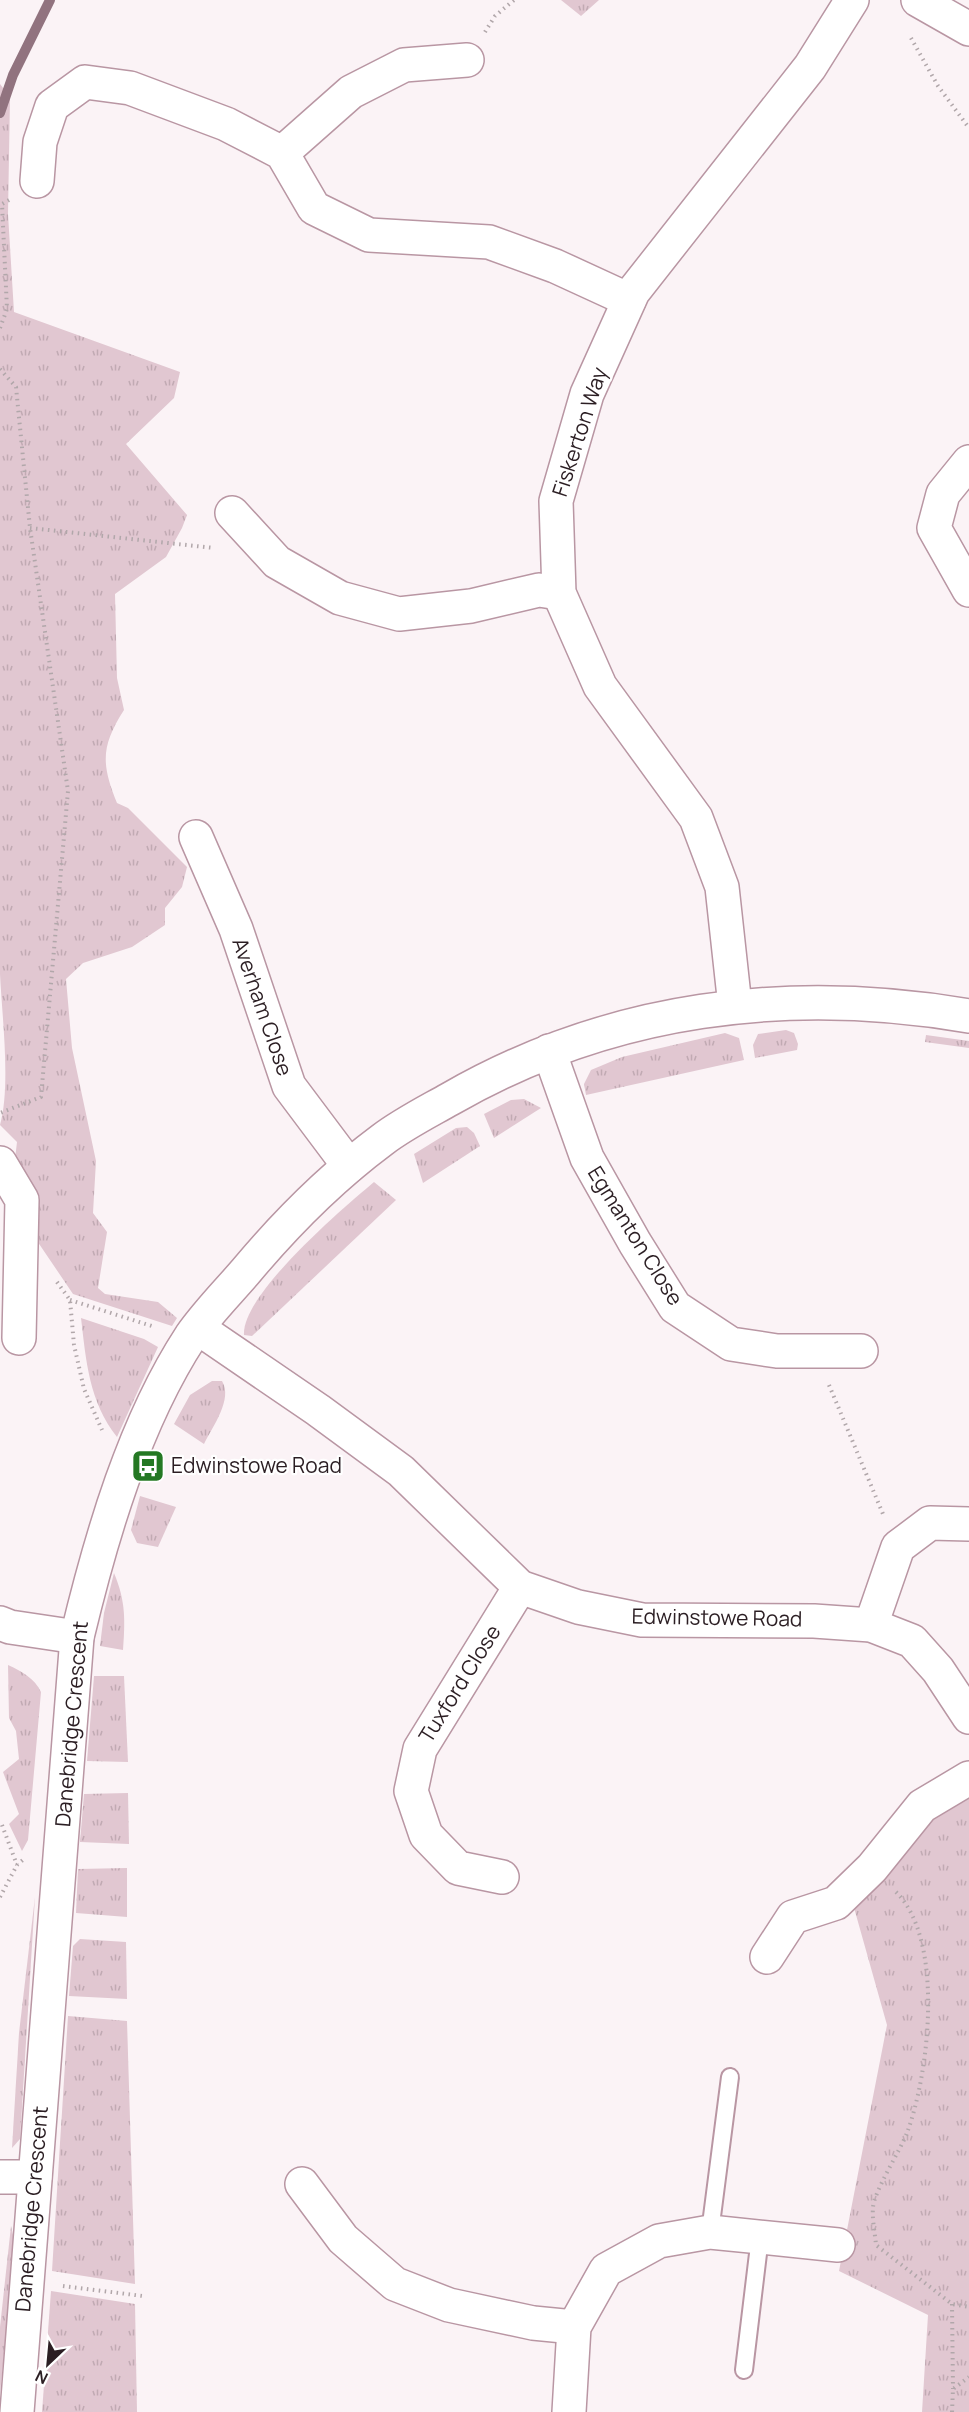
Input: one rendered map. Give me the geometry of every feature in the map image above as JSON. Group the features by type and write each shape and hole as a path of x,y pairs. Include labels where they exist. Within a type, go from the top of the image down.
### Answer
{"street":[{"name":"Fiskerton Way","path":"735,1006 722,887 696,818 600,686 559,592 556,501 587,394 629,300 810,67 852,0"},
{"path":"918,0 969,29"},
{"path":"282,153 351,92 404,65 467,60"},
{"path":"37,182 40,142 52,106 85,82 130,88 226,124 282,153 314,208 369,235 489,242 555,266 629,300"},
{"path":"969,462 943,494 934,528 969,590"},
{"path":"232,513 277,562 340,598 399,614 471,606 539,590 559,592"},
{"name":"Averham Close","path":"196,837 236,929 290,1086 349,1166"},
{"name":"Danebridge Crescent","path":"17,2412 77,1637 93,1568 128,1464 157,1400 194,1332 282,1228 349,1166 384,1138 481,1081 549,1051 639,1022 735,1006 794,1002 849,1002 916,1007 969,1016"},
{"name":"Egmanton Close","path":"549,1051 587,1158 635,1243 675,1307 730,1344 777,1351 861,1351"},
{"path":"0,1163 22,1200 10,1340"},
{"name":"Edwinstowe Road","path":"194,1332 318,1410 401,1471 520,1587 578,1607 642,1620 814,1621 871,1625 912,1641 938,1670 969,1717"},
{"path":"871,1625 898,1547 930,1523 969,1524"},
{"name":"Tuxford Close","path":"502,1877 459,1868 426,1835 411,1791 420,1749 520,1587"},
{"path":"0,1623 10,1627 77,1637"},
{"path":"767,1958 793,1917 836,1903 872,1868 922,1806 969,1778"},
{"path":"0,2177 34,2177"},
{"path":"302,2184 343,2239 395,2284 449,2306 533,2323 574,2327"},
{"path":"568,2412 574,2327 606,2270 659,2241 710,2232 838,2245"}],"lane":[{"path":"710,2232 730,2077"},
{"path":"744,2370 760,2237"}],"path":[{"path":"467,60 495,16 514,0"},
{"path":"910,37 938,86 969,128"},
{"path":"0,328 7,309 2,204 37,182"},
{"path":"0,369 16,387 30,528 68,791 41,1097 0,1113"},
{"path":"30,528 239,551 262,547"},
{"path":"56,1280 70,1300 74,1345 84,1389 108,1442 128,1464"},
{"path":"70,1300 194,1332"},
{"path":"814,1351 898,1547"},
{"path":"2,1825 17,1865"},
{"path":"0,1898 17,1865 32,1851"},
{"path":"872,1868 906,1901 924,1942 928,2001 925,2063 907,2133 873,2206 876,2245 952,2304 969,2307"},
{"path":"26,2281 143,2296"},
{"path":"952,2304 952,2412"},
{"path":"953,2389 969,2377"}],"green space":[{"path":"561,0 599,0 581,16"},
{"path":"0,84 10,97 8,214 14,312 180,372 174,398 126,444 187,515 166,557 115,594 117,678 124,710 107,745 106,766 117,803 128,808 187,867 182,887 165,908 165,925 132,947 83,963 66,979 72,1048 96,1161 93,1213 107,1232 98,1288 105,1294 158,1302 177,1318 172,1326 73,1294 29,1229 15,1159 17,1142 0,1125 5,1091 5,1071 0,974"},
{"path":"786,1030 794,1033 798,1044 797,1050 755,1058 753,1045 758,1034"},
{"path":"725,1033 739,1038 744,1060 586,1095 584,1084 591,1070 622,1057"},
{"path":"926,1035 969,1041 969,1048 925,1042"},
{"path":"524,1099 541,1108 494,1138 484,1114 511,1100"},
{"path":"467,1127 474,1133 480,1146 423,1183 414,1154 456,1128"},
{"path":"374,1182 396,1200 252,1336 244,1335 247,1318 276,1276 318,1231"},
{"path":"81,1318 144,1339 158,1347 117,1437 100,1410 90,1380"},
{"path":"212,1381 222,1381 225,1388 224,1404 204,1444 174,1424 190,1395"},
{"path":"140,1496 176,1507 158,1547 137,1543 131,1530"},
{"path":"114,1573 124,1611 123,1650 100,1646 104,1613"},
{"path":"8,1665 28,1676 41,1692 28,1840 22,1851 9,1824 19,1814 3,1772 19,1759 16,1731 9,1718"},
{"path":"94,1676 124,1676 128,1762 87,1761"},
{"path":"969,1778 969,2412 922,2412 928,2315 839,2271 887,2025 849,1890"},
{"path":"128,1793 129,1844 80,1842 84,1794"},
{"path":"127,1868 127,1917 76,1913 78,1869"},
{"path":"35,1897 20,2139 12,2148 19,2033"},
{"path":"80,1939 126,1942 127,1999 69,1996 73,1946"},
{"path":"68,2016 127,2021 135,2284 52,2271"},
{"path":"11,2226 15,2244 0,2394 0,2327"},
{"path":"51,2291 135,2304 137,2412 42,2412"}],"waterway":[{"path":"0,113 13,75 50,0"}],"place":[{"name":"Edwinstowe Road","path":"148,1466"}]}
